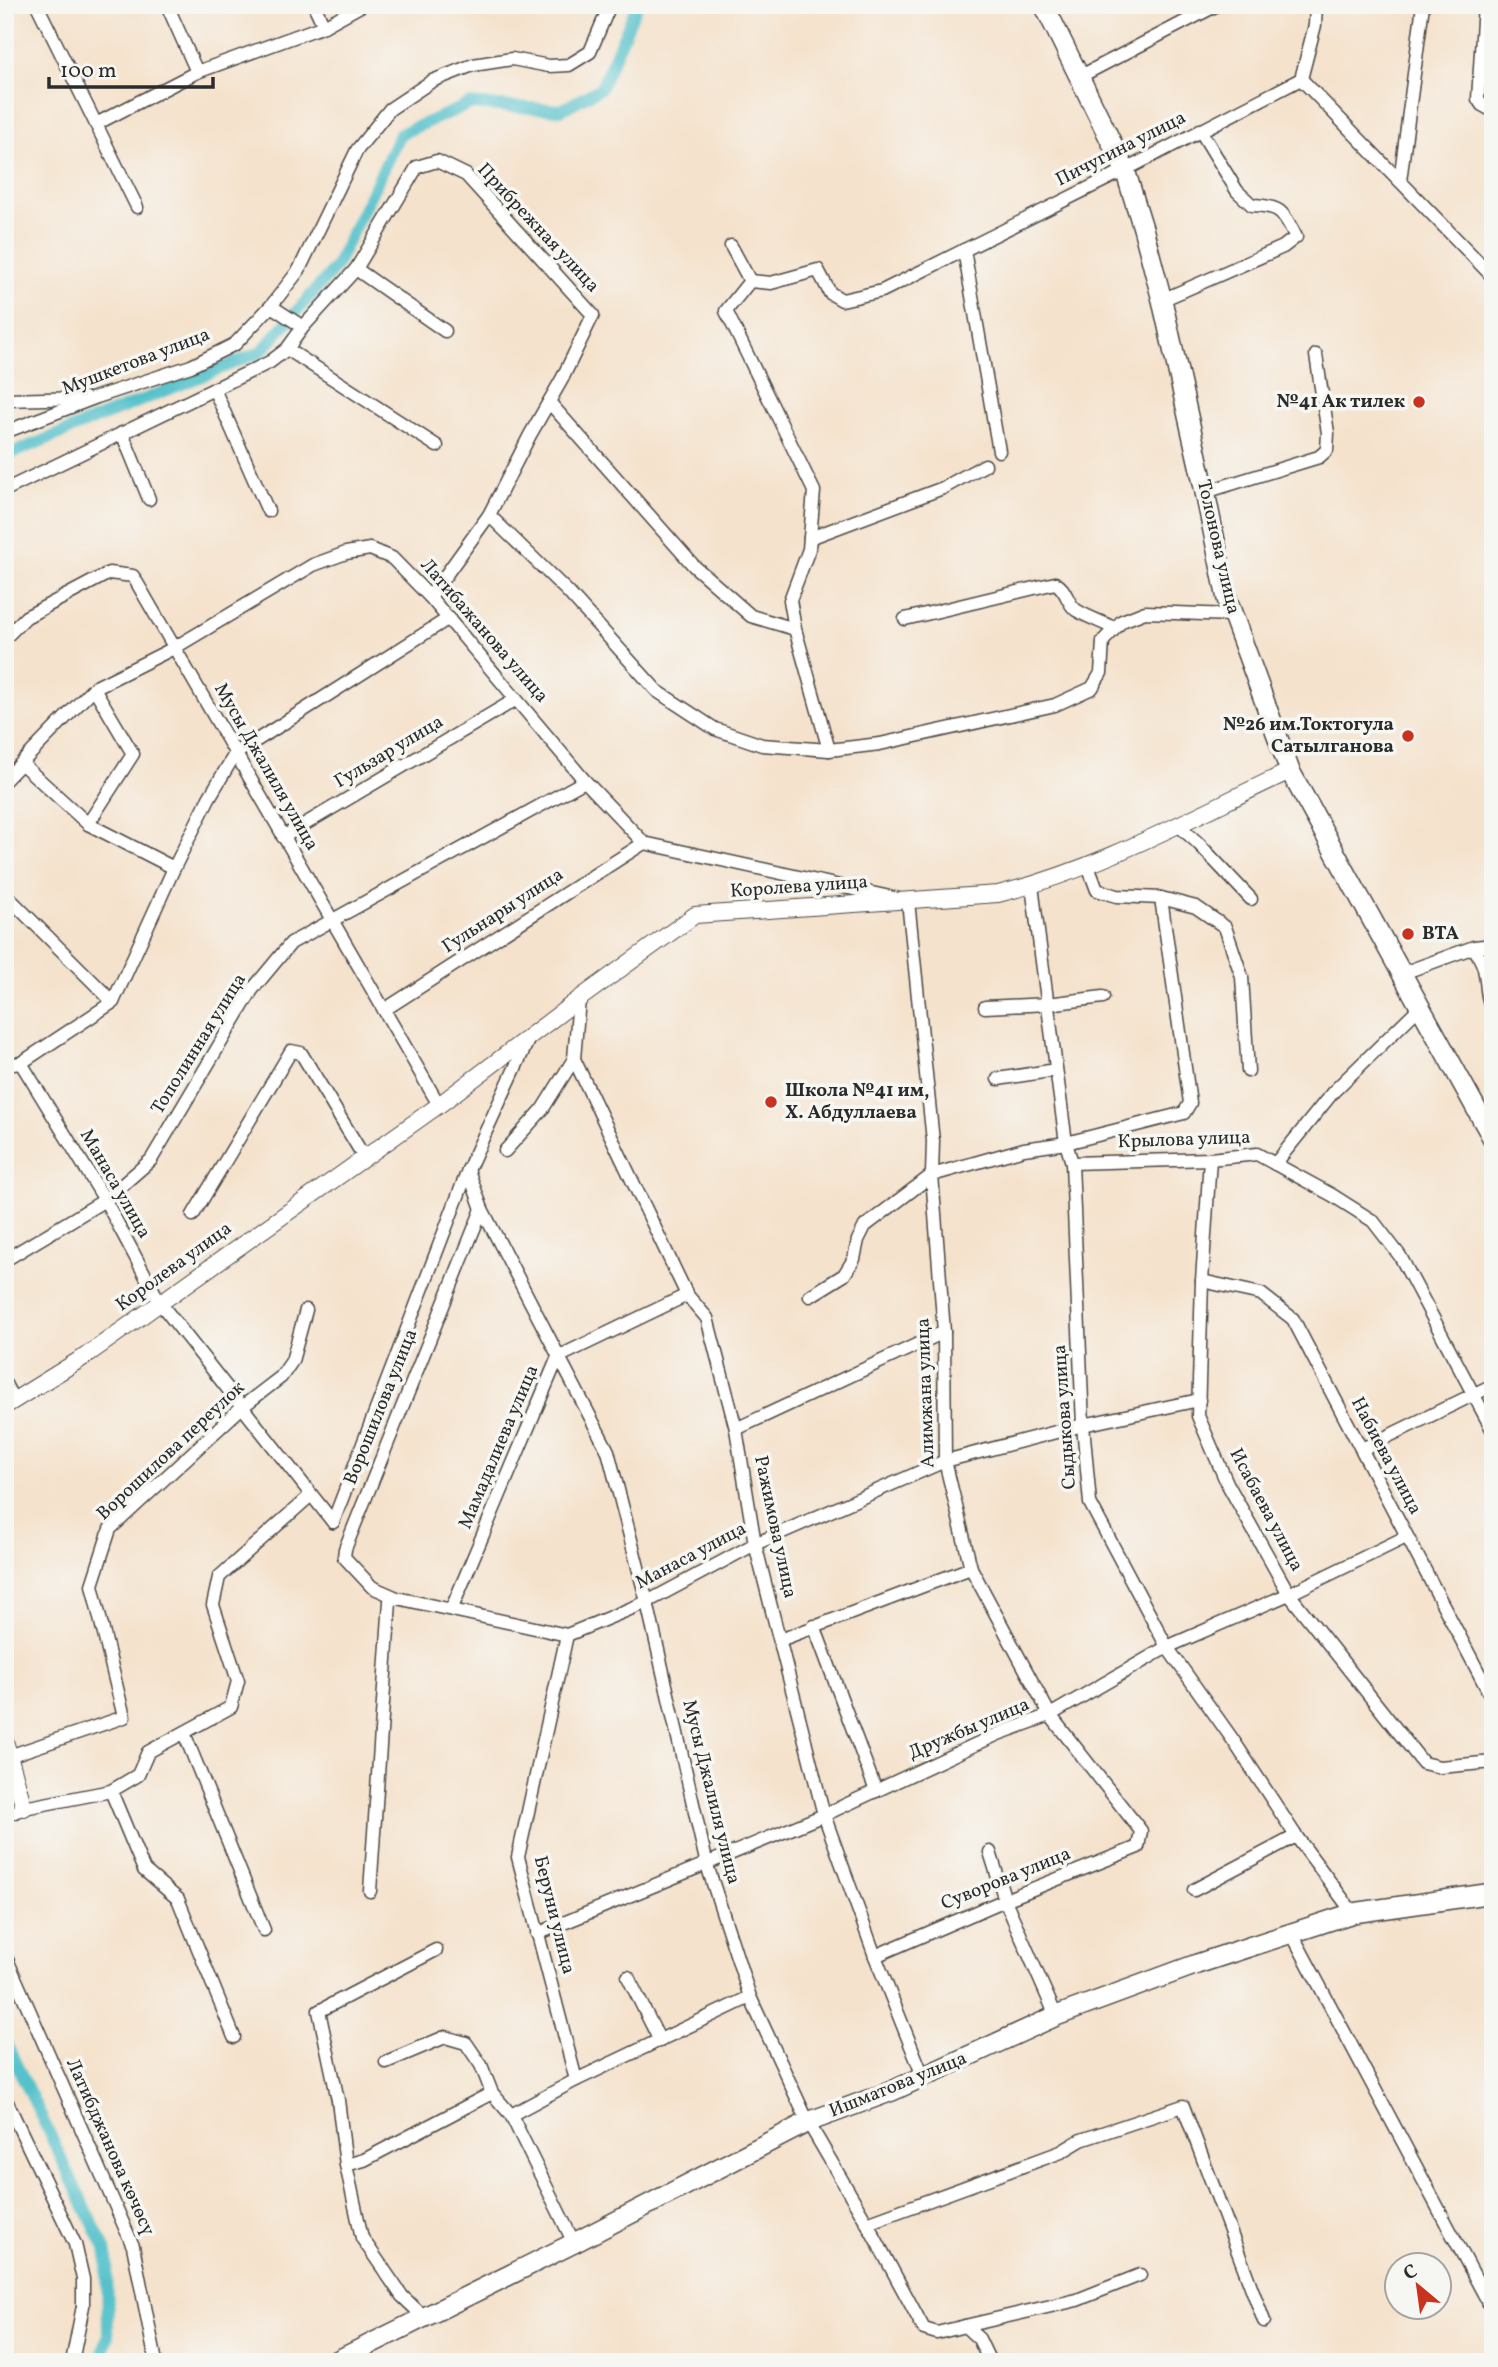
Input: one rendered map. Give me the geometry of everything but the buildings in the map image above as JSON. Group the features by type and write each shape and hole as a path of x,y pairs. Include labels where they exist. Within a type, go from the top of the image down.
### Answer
{"main road":[{"name":"Толонова улица","path":"1044,5 1125,170 1161,300 1227,599 1290,771 1493,1139"},
{"name":"Ишматова улица","path":"334,2362 574,2243 808,2122 892,2091 1056,2016 1197,1964 1353,1913 1493,1893"}],"street":[{"path":"37,5 137,207"},
{"path":"167,5 197,72"},
{"path":"314,5 324,26"},
{"path":"96,124 197,72 324,26 362,5"},
{"name":"Мушкетова улица","path":"5,432 97,397 191,366 234,344 271,306 299,270 357,150 390,109 432,82 473,65 512,59 549,66 569,65 590,52 610,5"},
{"path":"1079,77 1217,5"},
{"path":"1315,5 1315,25 1301,79 1493,277"},
{"path":"1400,181 1423,5"},
{"path":"1484,5 1478,99 1482,105 1493,111"},
{"name":"Пичугина улица","path":"750,281 771,283 818,270 830,293 842,300 883,291 1301,79"},
{"path":"1161,300 1283,247 1296,237 1285,217 1273,206 1252,205 1237,191 1200,130"},
{"name":"Прибрежная улица","path":"5,490 270,362 287,349 303,327 356,269 417,167 437,161 466,175 593,315 489,515 429,597"},
{"path":"731,246 750,281 726,311 814,491 809,549 790,600 795,629 829,750"},
{"path":"964,250 999,450"},
{"path":"356,269 445,331"},
{"path":"271,306 303,327"},
{"path":"287,349 437,446"},
{"path":"1205,492 1319,457 1327,450 1328,433 1316,355"},
{"path":"214,389 268,511"},
{"path":"5,400 97,397"},
{"path":"549,402 694,566 751,616 795,629"},
{"path":"122,433 149,499"},
{"path":"810,538 943,488 985,465"},
{"path":"489,515 568,592 657,691 715,729 762,745 829,750 880,744 1055,705 1092,688 1101,673 1103,641 1122,621 1146,612 1233,615"},
{"name":"Латибажанова улица","path":"5,780 94,688 174,648 313,565 346,553 370,549 392,558 449,618 515,700 643,844"},
{"name":"Мусы Джалиля улица","path":"5,638 26,617 109,573 133,576 439,1105"},
{"path":"905,619 1055,583 1066,593 1070,604 1077,610 1114,628"},
{"path":"5,1065 21,1063 113,1003 174,868 209,798 235,754 449,618"},
{"path":"88,824 133,754 94,688"},
{"name":"Гульзар улица","path":"283,836 515,700"},
{"path":"22,764 88,824 174,868"},
{"name":"Королева улица","path":"10,1404 85,1357 439,1105 695,915 998,894 1032,886 1088,866 1290,771"},
{"name":"Тополинная улица","path":"5,1260 105,1200 151,1160 252,990 291,943 585,781"},
{"path":"1177,824 1251,899"},
{"path":"643,844 908,901"},
{"name":"Гульнары улица","path":"384,1010 643,844"},
{"path":"1088,866 1097,890 1116,896 1161,898 1196,907 1225,927 1242,977 1248,1071"},
{"name":"Сыдыкова улица","path":"1032,886 1066,1143 1072,1163 1083,1425 1090,1503 1167,1647 1296,1836 1353,1913"},
{"path":"5,894 113,1003"},
{"path":"810,1296 844,1275 855,1259 858,1240 865,1226 932,1175 1024,1149 1066,1143 1184,1113 1190,1103 1161,898"},
{"name":"Алимжана улица","path":"908,901 933,1140 932,1175 944,1332 945,1461 971,1568 1050,1715 1142,1830"},
{"path":"1403,972 1474,947 1493,945"},
{"path":"1474,947 1484,969 1486,993 1493,1010"},
{"path":"985,1007 1048,1004 1103,997"},
{"path":"505,1151 542,1110 574,1059 579,999"},
{"path":"1275,1164 1333,1092 1421,1006"},
{"name":"Ворошилова улица","path":"333,1522 468,1170 529,1038"},
{"name":"Королева улица","path":"193,1215 291,1051 301,1053 364,1157"},
{"name":"Ражимова улица","path":"574,1059 687,1295 707,1318 736,1429 755,1544 824,1815 875,1956 923,2076"},
{"name":"Манаса улица","path":"21,1063 105,1200 160,1303 333,1522"},
{"path":"998,1079 1056,1070"},
{"name":"Крылова улица","path":"1072,1163 1210,1159 1257,1154 1373,1221 1400,1256 1493,1431"},
{"name":"Исабаева улица","path":"1210,1159 1202,1281 1198,1416 1227,1483 1289,1594 1423,1763 1440,1767 1493,1762"},
{"name":"Мусы Джалиля улица","path":"468,1170 482,1209 608,1451 647,1602 707,1865 750,1997 808,2122 924,2329 937,2333 965,2326"},
{"name":"Ворошилова улица","path":"397,1598 372,1587 344,1557 345,1549 482,1209"},
{"name":"Набиева улица","path":"1202,1281 1261,1294 1293,1320 1493,1700"},
{"name":"Мамадалиева улица","path":"452,1608 558,1357 687,1295"},
{"name":"Ворошилова переулок","path":"7,1749 124,1717 92,1585 110,1530 242,1407 281,1377 292,1361 306,1310"},
{"path":"736,1429 944,1332"},
{"path":"5,1384 10,1404"},
{"path":"1362,1449 1493,1385"},
{"name":"Манаса улица","path":"567,1635 647,1602 755,1544 945,1461 1083,1425 1199,1400"},
{"path":"5,1816 24,1808 111,1791 138,1776 148,1752 231,1707 237,1681 213,1605 219,1577 312,1495"},
{"name":"Дружбы улица","path":"537,1934 707,1865 824,1815 998,1734 1050,1715 1167,1647 1289,1594 1406,1537"},
{"path":"780,1640 971,1568"},
{"path":"370,1891 390,1601 397,1598 452,1608 567,1635"},
{"path":"814,1626 876,1791"},
{"name":"Беруни улица","path":"567,1635 518,1857 576,2080"},
{"path":"184,1732 264,1930"},
{"path":"7,1749 24,1808"},
{"path":"111,1791 144,1870 178,1899 234,2037"},
{"name":"Суворова улица","path":"875,1956 1004,1899 1138,1847 1142,1830"},
{"path":"1194,1890 1296,1836"},
{"path":"989,1852 1004,1899 1056,2016"},
{"path":"1292,1934 1493,2311"},
{"path":"424,2317 402,2296 362,2238 346,2165 338,2101 320,2011 436,1950"},
{"name":"Латибджанова көчөсү","path":"5,1955 133,2246 156,2362"},
{"path":"628,1977 660,2040"},
{"path":"511,2115 576,2080 750,1997"},
{"path":"386,2062 445,2037 466,2043 481,2065 492,2093 511,2115 574,2243"},
{"path":"346,2165 364,2160 492,2093"},
{"path":"5,2098 75,2244 83,2279 83,2306 72,2362"},
{"path":"867,2223 1062,2152 1081,2140 1182,2106 1264,2321"},
{"path":"965,2326 1077,2300 1140,2275"},
{"path":"965,2326 979,2339 990,2362"}],"waterway":[{"path":"5,456 261,352 335,268 400,134 470,104 561,110 601,88 637,5"},
{"path":"5,2041 107,2253 108,2336 100,2362"}],"place":[{"name":"№41 Ак тилек","path":"1419,402"},
{"name":"№26 им.Токтогула Сатылганова","path":"1408,736"},
{"name":"BTA","path":"1408,934"},
{"name":"Школа №41 им, Х. Абдуллаева","path":"771,1102"}]}
